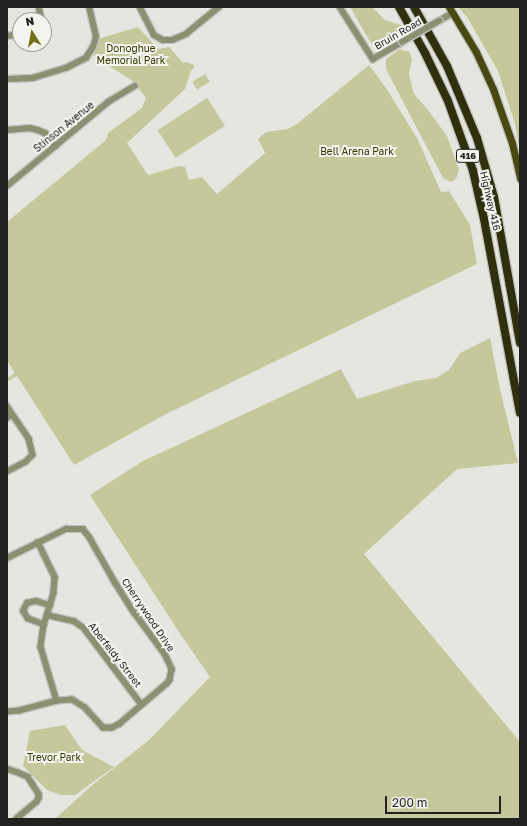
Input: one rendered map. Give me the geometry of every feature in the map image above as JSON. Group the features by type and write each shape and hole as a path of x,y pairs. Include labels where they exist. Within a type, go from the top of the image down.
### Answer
{"highway":[{"name":"Highway 416","path":"399,7 426,53 448,101 473,171 484,219 520,413"},
{"name":"Highway 416","path":"414,7 447,66 477,138 494,197 520,343"}],"main road":[{"path":"451,10 476,52 493,89 512,143 520,179"}],"street":[{"path":"7,79 33,78 66,68 86,58 93,47 96,37 89,7"},
{"path":"141,7 154,35 163,40 172,40 186,34 219,7"},
{"name":"Bruin Road","path":"340,7 373,59 439,21 451,10"},
{"name":"Stinson Avenue","path":"7,186 108,102 135,86"},
{"path":"7,130 30,128 38,130 45,133 56,146"},
{"path":"7,406 10,416 29,439 33,455 26,462 7,472"},
{"name":"Cherrywood Drive","path":"7,558 66,529 82,529 90,538 134,612 165,654 172,669 170,680 120,724 108,728 103,728 77,701 57,701 20,711 7,712"},
{"path":"38,542 55,577 54,593 44,625 41,647 57,701"},
{"path":"44,625 28,619 23,611 27,603 36,601 50,605"},
{"name":"Aberfeldy Street","path":"47,615 74,622 84,628 142,705"},
{"path":"7,769 28,778 39,794 39,798 36,802 18,819"}],"green space":[{"path":"350,7 372,7 385,20 401,25 403,29 402,33 396,38 379,46 372,45"},
{"path":"458,7 520,7 520,152 515,124 498,71 467,17"},
{"path":"138,27 158,49 169,47 183,63 186,62 194,65 185,89 127,143 148,175 179,166 185,167 189,180 202,177 217,194 265,153 258,139 266,132 288,129 297,124 369,65 386,88 417,138 441,192 449,191 470,225 477,264 166,414 74,465 17,376 7,382 7,378 15,373 7,361 7,222 106,140 108,133 142,108 146,98 133,81 96,58 92,52 98,39"},
{"path":"400,49 409,51 412,59 409,74 414,94 447,136 459,170 456,179 451,182 443,178 386,69 386,59"},
{"path":"205,74 210,82 197,90 192,82"},
{"path":"207,98 225,126 175,158 158,130"},
{"path":"490,338 500,389 518,463 457,469 364,554 520,742 520,819 55,819 90,787 149,740 210,677 90,495 143,461 341,369 357,399 415,381 436,378 449,370 460,353"},
{"name":"Trevor Park","path":"65,725 82,750 114,767 75,795 61,795 47,790 23,766 30,731"}],"park label":[{"name":"Donoghue Memorial Park","path":"131,54"},
{"name":"Bell Arena Park","path":"357,152"}]}
